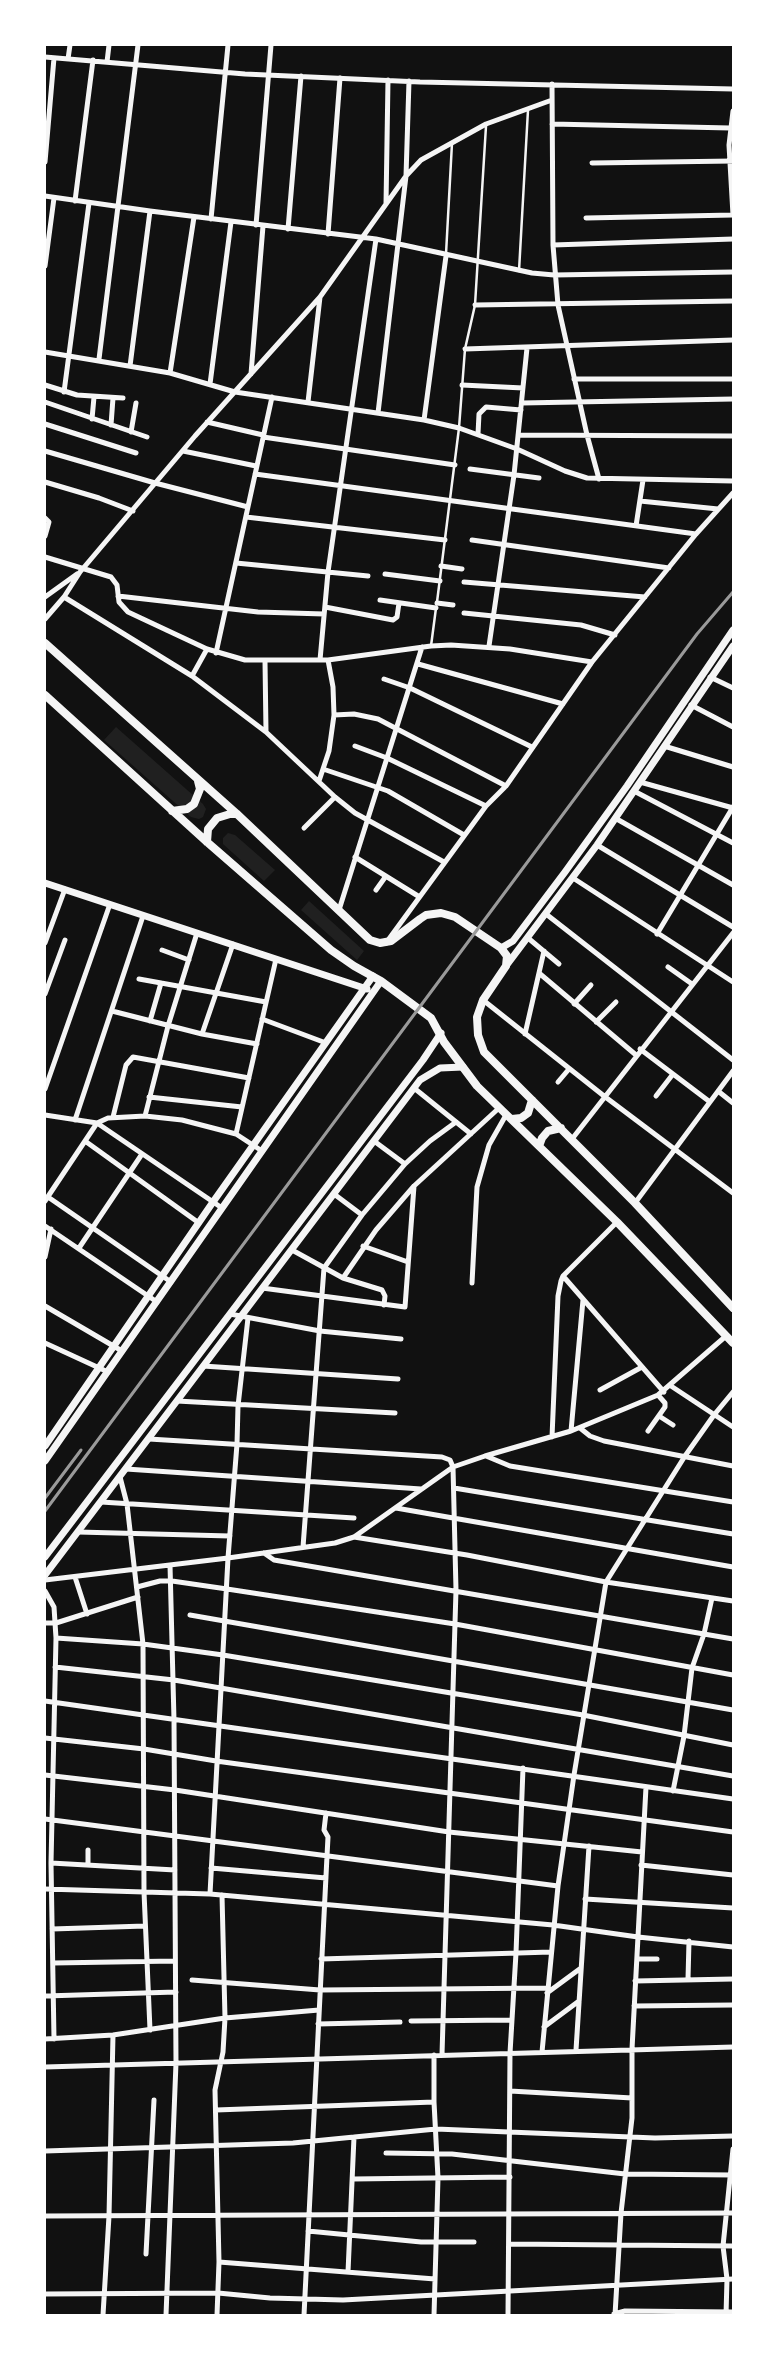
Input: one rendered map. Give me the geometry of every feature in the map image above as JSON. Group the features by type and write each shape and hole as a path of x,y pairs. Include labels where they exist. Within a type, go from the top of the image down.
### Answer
{"main road":[{"path":"45,643 237,814 366,937 375,942 385,943 426,915 441,913 455,917 501,948 507,956 506,966 483,1000 477,1017 480,1044 490,1059 634,1202 733,1308"},
{"path":"45,695 172,811 331,950 381,981 431,1018 441,1033 444,1042 463,1068 499,1108 617,1222 733,1343"},
{"path":"172,811 187,809 194,804 200,789 198,781"},
{"path":"207,842 208,829 217,818 237,814"},
{"path":"509,1117 521,1118 528,1112 532,1100"},
{"path":"539,1146 542,1138 548,1131 561,1128"}],"street":[{"path":"68,59 70,45"},
{"path":"107,62 109,45"},
{"path":"99,360 138,45"},
{"path":"211,219 228,45"},
{"path":"256,225 271,45"},
{"path":"45,57 268,75 409,81 733,89"},
{"path":"45,162 54,58"},
{"path":"76,201 93,60"},
{"path":"288,229 301,76"},
{"path":"328,234 340,78"},
{"path":"386,204 388,80"},
{"path":"378,413 406,176 409,81"},
{"path":"552,84 554,275 558,306 579,402 599,479"},
{"path":"45,619 64,597 81,571 207,422 320,297 406,176 420,160 486,124 552,100"},
{"path":"586,218 733,215 730,128 733,110"},
{"path":"552,124 730,128"},
{"path":"592,163 731,161"},
{"path":"46,196 117,207 376,240 519,272 554,275 733,272"},
{"path":"45,266 54,198"},
{"path":"64,392 89,203"},
{"path":"45,210 52,211"},
{"path":"130,366 150,211"},
{"path":"170,373 194,217"},
{"path":"210,384 231,222"},
{"path":"251,374 263,226"},
{"path":"553,245 733,239"},
{"path":"320,660 328,572 376,240"},
{"path":"424,420 446,256"},
{"path":"308,402 320,297"},
{"path":"475,305 558,306 733,301"},
{"path":"465,349 733,340"},
{"path":"489,646 514,475 527,348"},
{"path":"45,352 68,354 170,373 235,392 424,420 459,428 517,449 564,471 599,479 733,482"},
{"path":"574,379 733,379"},
{"path":"462,385 523,388"},
{"path":"45,386 64,392 94,397 123,398"},
{"path":"92,419 94,397"},
{"path":"216,653 272,397"},
{"path":"111,425 113,398"},
{"path":"522,403 733,399"},
{"path":"45,402 147,437"},
{"path":"131,432 136,403"},
{"path":"478,434 479,414 486,407 521,410"},
{"path":"207,422 263,436 455,465"},
{"path":"45,424 136,453"},
{"path":"518,435 733,436"},
{"path":"45,451 155,483 248,507"},
{"path":"183,451 256,466"},
{"path":"470,469 539,478"},
{"path":"255,474 696,534"},
{"path":"636,526 644,480"},
{"path":"45,482 133,510"},
{"path":"385,943 486,806 506,786 592,662 696,534 733,493"},
{"path":"640,501 718,509"},
{"path":"246,517 445,540"},
{"path":"45,518 49,524 45,536"},
{"path":"472,540 669,568"},
{"path":"45,557 81,571 111,577 115,580 119,602 128,612 216,653 245,660 328,660 431,646 489,646 592,662"},
{"path":"236,563 368,576"},
{"path":"441,566 462,569"},
{"path":"45,597 81,571"},
{"path":"385,574 440,581"},
{"path":"464,582 646,597"},
{"path":"118,596 226,609 324,614"},
{"path":"64,597 192,676 266,732 335,797 367,820 444,862"},
{"path":"380,600 436,606 453,605"},
{"path":"325,607 393,620 397,617 399,603"},
{"path":"464,613 581,625 615,635"},
{"path":"501,948 513,941 565,872 627,786 733,630"},
{"path":"338,910 422,647"},
{"path":"192,676 207,649"},
{"path":"506,966 597,845 710,677 732,649"},
{"path":"319,781 330,742 334,715 333,687 328,660"},
{"path":"265,661 266,732"},
{"path":"418,664 564,704"},
{"path":"710,677 733,688"},
{"path":"384,679 410,688 532,747"},
{"path":"691,705 733,727"},
{"path":"334,715 354,714 369,716 397,728 506,786"},
{"path":"355,746 387,758 486,806"},
{"path":"664,746 733,767"},
{"path":"323,769 378,787 464,835"},
{"path":"640,782 733,808 657,934"},
{"path":"634,791 733,843"},
{"path":"304,828 335,797"},
{"path":"615,818 733,884"},
{"path":"597,845 733,927"},
{"path":"355,857 418,896"},
{"path":"376,890 386,876"},
{"path":"573,878 733,982"},
{"path":"45,883 375,991"},
{"path":"45,943 65,889"},
{"path":"45,1088 110,904"},
{"path":"546,914 733,1060"},
{"path":"76,1120 143,916"},
{"path":"145,1116 168,1026 197,933"},
{"path":"572,1139 640,1049 733,933"},
{"path":"528,938 559,964"},
{"path":"45,994 66,940"},
{"path":"202,1034 233,944"},
{"path":"162,950 189,960"},
{"path":"525,1034 544,951"},
{"path":"236,1134 276,959"},
{"path":"668,967 692,984"},
{"path":"538,973 636,1055"},
{"path":"45,1446 162,1275 373,976"},
{"path":"139,979 266,1002"},
{"path":"45,1462 381,981"},
{"path":"150,1021 161,983"},
{"path":"574,1004 591,985"},
{"path":"483,1000 569,1069 733,1194"},
{"path":"596,1022 616,1002"},
{"path":"112,1011 202,1034 257,1044"},
{"path":"262,1019 326,1043"},
{"path":"45,1557 423,1060 441,1033"},
{"path":"640,1049 710,1102"},
{"path":"114,1117 126,1065 129,1060 136,1057 249,1078"},
{"path":"45,1575 204,1366 245,1318 262,1288 420,1080 433,1071 448,1067 463,1068"},
{"path":"558,1082 569,1069"},
{"path":"634,1202 733,1071"},
{"path":"656,1096 673,1074"},
{"path":"414,1088 471,1134"},
{"path":"718,1091 733,1103"},
{"path":"149,1097 242,1107"},
{"path":"343,1278 363,1246 414,1186 499,1108"},
{"path":"45,1115 97,1123 222,1208"},
{"path":"171,1282 47,1199 97,1123 114,1117 145,1116 182,1120 236,1134 262,1151"},
{"path":"472,1283 477,1187 489,1144 509,1117"},
{"path":"303,1547 324,1268 362,1215 405,1164 430,1141 456,1122"},
{"path":"85,1141 199,1223"},
{"path":"374,1141 405,1164"},
{"path":"79,1248 142,1154"},
{"path":"262,1288 404,1307 414,1186"},
{"path":"334,1194 362,1215"},
{"path":"552,1437 558,1296 563,1276 617,1222"},
{"path":"45,1226 157,1302"},
{"path":"45,1257 51,1229"},
{"path":"363,1246 408,1262"},
{"path":"292,1250 343,1278 382,1290 385,1296 384,1305"},
{"path":"563,1276 664,1392"},
{"path":"572,1432 583,1300"},
{"path":"45,1306 122,1351"},
{"path":"230,1314 320,1331 401,1339"},
{"path":"210,1894 226,1588 245,1318"},
{"path":"45,1580 264,1553 335,1543 354,1537 453,1468 485,1456 572,1432 664,1392 726,1336"},
{"path":"45,1343 108,1372"},
{"path":"204,1366 398,1379"},
{"path":"600,1390 642,1367"},
{"path":"671,1386 733,1427"},
{"path":"542,2052 558,1886 583,1715 606,1582 685,1456 733,1392"},
{"path":"648,1431 666,1405 658,1395"},
{"path":"177,1401 238,1406 396,1413"},
{"path":"659,1416 673,1425"},
{"path":"580,1428 590,1436 604,1441 733,1466"},
{"path":"148,1439 442,1457 450,1460 453,1468 454,1488 456,1590 442,2055"},
{"path":"485,1456 510,1466 733,1502"},
{"path":"126,1469 421,1490"},
{"path":"120,1476 127,1504 143,1644 144,1892 150,2030"},
{"path":"454,1488 733,1534"},
{"path":"101,1502 354,1518"},
{"path":"396,1508 733,1567"},
{"path":"78,1532 230,1536"},
{"path":"354,1537 455,1553 606,1582 733,1601"},
{"path":"264,1553 274,1560 733,1639"},
{"path":"166,2315 176,2064 174,1680 170,1564"},
{"path":"75,1577 87,1614"},
{"path":"137,1587 160,1581 172,1581 226,1588 455,1624 733,1675"},
{"path":"45,1591 54,1607 56,1623 51,1863 54,2039"},
{"path":"45,1622 56,1623 138,1597"},
{"path":"673,1790 684,1736 692,1668 704,1634 712,1598"},
{"path":"190,1615 687,1700 733,1710"},
{"path":"56,1638 143,1644 223,1655 583,1715 733,1745"},
{"path":"55,1667 143,1676 220,1687 733,1776"},
{"path":"45,1701 733,1799"},
{"path":"45,1738 144,1749 216,1761 733,1832"},
{"path":"508,2315 511,2131 510,2053 523,1768"},
{"path":"45,1775 175,1790 449,1832 642,1852"},
{"path":"646,1787 632,2049 630,2137 621,2213 614,2315 625,2311 726,2314 733,2312"},
{"path":"304,2315 328,1837 324,1830 326,1813"},
{"path":"45,1819 558,1886"},
{"path":"576,2050 589,1846"},
{"path":"88,1850 88,1865"},
{"path":"51,1863 175,1870"},
{"path":"641,1865 733,1875"},
{"path":"211,1868 326,1878"},
{"path":"45,1889 210,1894 553,1925 638,1937 733,1946"},
{"path":"217,2315 218,2215 215,2090 221,2061 226,1982 222,1895"},
{"path":"585,1898 733,1908"},
{"path":"45,1910 52,1911"},
{"path":"52,1930 146,1926"},
{"path":"688,1979 689,1941"},
{"path":"321,1959 551,1952"},
{"path":"637,1959 657,1959"},
{"path":"53,1963 175,1961"},
{"path":"192,1980 320,1990 514,1988 548,1990 581,1968"},
{"path":"636,1980 733,1979"},
{"path":"45,1996 176,1992"},
{"path":"544,2028 579,2001"},
{"path":"634,2006 733,2005"},
{"path":"45,2039 113,2035 225,2018 319,2010"},
{"path":"412,2021 512,2020"},
{"path":"318,2024 400,2022"},
{"path":"104,2315 113,2035"},
{"path":"45,2067 576,2050 733,2047"},
{"path":"434,2055 434,2102 438,2178 434,2315"},
{"path":"510,2091 632,2098"},
{"path":"146,2254 154,2100"},
{"path":"216,2110 434,2102"},
{"path":"45,2151 314,2142 436,2129 630,2137 733,2136"},
{"path":"348,2272 354,2137"},
{"path":"726,2314 727,2279 723,2246 733,2149"},
{"path":"386,2153 437,2153 625,2174 731,2175"},
{"path":"353,2179 510,2177"},
{"path":"45,2216 733,2213"},
{"path":"308,2232 436,2243 474,2242"},
{"path":"509,2244 733,2246"},
{"path":"218,2262 435,2279"},
{"path":"45,2294 218,2293 305,2299 434,2296 733,2279"}],"lane":[{"path":"519,272 528,110"},
{"path":"431,646 455,465 465,349 475,305 486,124"},
{"path":"446,256 452,143"}],"shaded area":[{"path":"116,727 203,804 206,809 203,817 199,819 191,817 104,740"},
{"path":"228,833 235,835 275,870 264,881 223,844 223,838"},
{"path":"309,901 364,951 357,960 301,910"}],"railway":[{"path":"45,1511 697,634 733,592"},
{"path":"45,1498 81,1450"}]}
